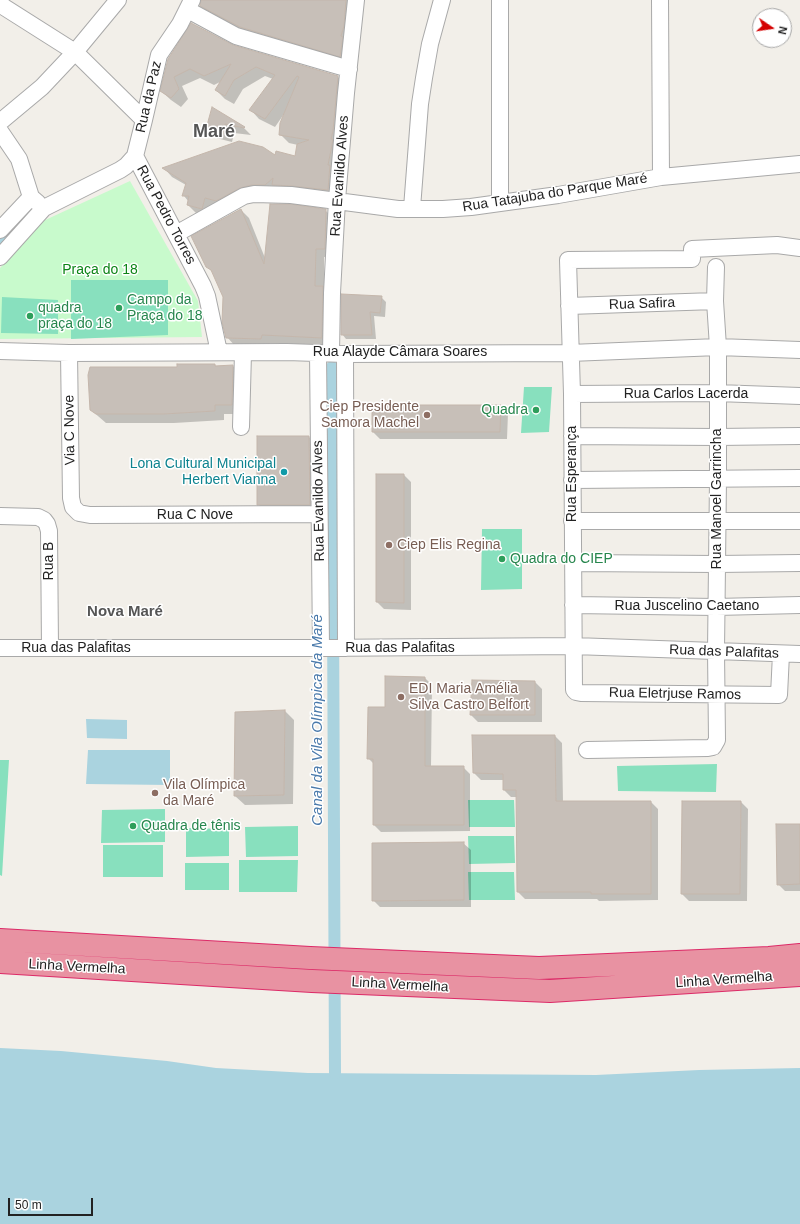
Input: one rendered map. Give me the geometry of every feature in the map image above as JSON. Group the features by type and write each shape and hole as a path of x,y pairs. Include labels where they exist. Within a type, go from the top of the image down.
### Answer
{"highway":[{"name":"Linha Vermelha","path":"0,940 310,958 539,968 768,958 800,955"},
{"name":"Linha Vermelha","path":"0,962 312,981 550,991 800,975"}],"street":[{"path":"0,122 42,87 75,52 118,0"},
{"name":"Rua Evanildo Alves","path":"335,648 331,353 332,293 337,200 356,0"},
{"path":"412,208 420,104 430,44 442,0"},
{"path":"500,0 500,203"},
{"path":"660,0 661,177"},
{"path":"0,3 75,52 144,120"},
{"path":"190,5 236,36 349,69"},
{"name":"Rua da Paz","path":"135,156 159,55 180,24 190,5"},
{"path":"0,131 19,159 31,197 44,208 0,257"},
{"name":"Rua Pedro Torres","path":"44,208 120,170 135,156 205,291 219,352"},
{"name":"Rua Tatajuba do Parque Maré","path":"176,234 244,196 254,194 337,200 398,209 443,209 558,196 661,177 800,164"},
{"path":"0,230 31,197"},
{"name":"Rua Esperança","path":"573,687 572,394 569,306 570,286 568,260 692,259 692,248 777,244 800,248"},
{"name":"Rua Manoel Garrincha","path":"587,750 708,748 715,744 717,740 716,564 718,479 718,347 715,301 716,267"},
{"name":"Rua Safira","path":"569,306 715,301"},
{"name":"Rua Alayde Câmara Soares","path":"0,351 69,353 570,353 718,347 800,350"},
{"path":"241,427 243,352"},
{"name":"Via C Nove","path":"69,353 71,498 74,507"},
{"name":"Rua Evanildo Alves","path":"331,353 319,514 335,648"},
{"name":"Rua Carlos Lacerda","path":"572,394 717,393 800,396"},
{"path":"572,436 800,436"},
{"path":"572,480 800,478"},
{"name":"Rua C Nove","path":"74,507 80,513 90,515 319,514"},
{"name":"Rua B","path":"0,516 38,517 44,520 47,524 49,531 50,648"},
{"path":"572,521 800,521"},
{"path":"573,563 800,563"},
{"name":"Rua Juscelino Caetano","path":"573,605 716,607 800,606"},
{"name":"Rua das Palafitas","path":"0,648 574,646 800,654"},
{"name":"Rua Eletrjuse Ramos","path":"573,687 576,692 582,693 779,695 781,654"}],"green space":[{"name":"Praça do 18","path":"130,181 198,301 202,337 0,339 0,268 43,221"},
{"name":"Campo da Praça do 18","path":"71,280 168,280 168,335 71,339"},
{"name":"quadra praça do 18","path":"2,297 58,300 58,334 1,333"},
{"name":"Quadra","path":"524,387 552,387 549,432 521,433"},
{"name":"Quadra do CIEP","path":"482,529 522,529 522,589 481,590"},
{"path":"0,760 9,760 2,876 0,875"},
{"path":"717,764 716,792 618,791 617,766"},
{"path":"468,800 514,800 515,827 469,827"},
{"name":"Quadra de tênis","path":"165,809 165,842 101,843 102,810"},
{"path":"298,826 298,856 246,857 245,827"},
{"path":"186,828 229,829 229,856 186,857"},
{"path":"468,836 514,836 515,863 469,864"},
{"name":"Quadra de tênis","path":"103,845 163,845 163,877 103,877"},
{"path":"239,860 298,860 297,892 239,892"},
{"path":"185,863 229,863 229,890 185,890"},
{"path":"468,872 514,872 515,900 469,900"}],"water":[{"path":"86,719 127,720 127,739 87,738"},
{"path":"88,750 170,750 170,785 86,784"},
{"path":"0,1048 61,1051 167,1061 216,1068 308,1073 596,1075 699,1070 800,1068 800,1224 0,1224"}],"building":[{"path":"201,0 346,0 344,26 341,36 343,37 340,57 240,27 200,6"},
{"path":"191,23 233,45 338,76 331,139 333,139 328,165 330,165 328,190 272,185 273,178 265,185 252,185 240,188 216,201 205,198 202,209 187,205 189,196 182,196 186,183 162,168 239,141 263,147 275,155 276,151 295,156 297,144 309,140 279,135 280,123 299,77 297,76 265,119 249,110 275,75 256,67 234,80 225,96 215,90 231,64 204,76 190,69 174,77 179,89 171,98 160,91 168,59"},
{"path":"212,107 245,127 225,124 223,134 206,129"},
{"path":"270,204 290,204 326,209 325,249 316,249 315,286 323,286 322,338 262,335 261,339 226,338 222,322 223,297 211,270 206,267 191,236 241,209 264,264"},
{"path":"341,294 382,296 380,313 370,312 372,335 341,335"},
{"path":"177,364 215,364 215,366 233,365 232,405 215,405 215,411 164,414 96,414 90,410 88,375 90,367 177,367"},
{"path":"372,405 501,405 500,432 372,432"},
{"name":"Lona Cultural Municipal Herbert Vianna","path":"257,436 309,436 310,505 257,505"},
{"name":"Ciep Elis Regina","path":"376,474 404,474 404,603 376,602"},
{"path":"385,676 425,677 425,766 464,766 464,825 373,825 373,759 367,759 368,707 385,707"},
{"path":"472,680 535,681 535,715 470,715"},
{"name":"Vila Olímpica da Maré","path":"285,710 284,795 234,796 235,712"},
{"path":"472,735 555,735 556,801 651,801 651,894 517,892 516,790 503,790 503,774 473,773"},
{"path":"682,801 741,801 740,894 681,894"},
{"path":"776,824 800,824 800,884 777,885"},
{"path":"464,842 464,900 372,901 372,843"}],"waterway":[{"path":"0,244 29,213"},
{"name":"Canal da Vila Olímpica da Maré","path":"332,367 335,1073"}],"place":[{"name":"Campo da Praça do 18","path":"119,308"},
{"name":"quadra praça do 18","path":"30,316"},
{"name":"Quadra","path":"536,410"},
{"name":"Ciep Presidente Samora Machel","path":"427,415"},
{"name":"Lona Cultural Municipal Herbert Vianna","path":"284,472"},
{"name":"Ciep Elis Regina","path":"389,545"},
{"name":"Quadra do CIEP","path":"502,559"},
{"name":"EDI Maria Amélia Silva Castro Belfort","path":"401,697"},
{"name":"Vila Olímpica da Maré","path":"155,793"},
{"name":"Quadra de tênis","path":"133,826"}],"district":[{"name":"Maré","path":"214,132"},
{"name":"Nova Maré","path":"125,612"}]}
